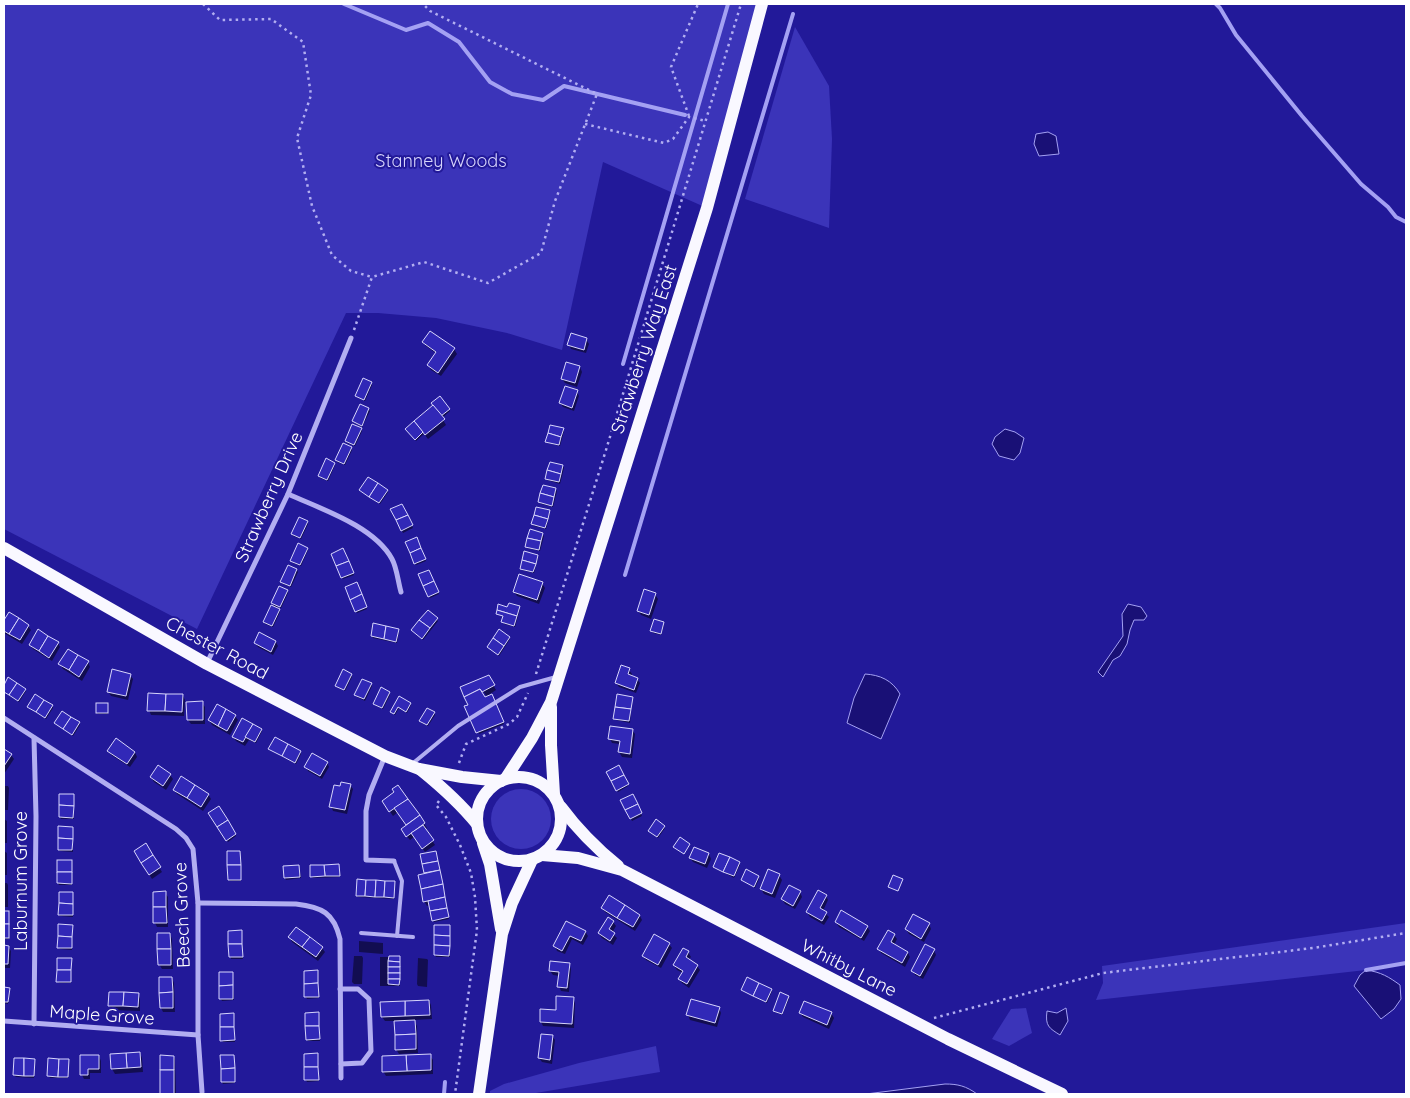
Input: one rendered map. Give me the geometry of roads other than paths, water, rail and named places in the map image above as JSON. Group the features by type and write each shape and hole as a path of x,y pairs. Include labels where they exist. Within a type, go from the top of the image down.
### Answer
{"main road":[{"name":"Strawberry Way East","path":"503,779 532,738 551,702 706,208 762,4"},
{"name":"Chester Road","path":"4,548 207,664 385,756 414,767 455,776 503,779"},
{"name":"Strawberry Way East","path":"551,702 551,745 557,800"},
{"name":"Chester Road","path":"414,767 447,791 477,824"},
{"path":"479,1094 502,934 512,902 537,858 553,846 560,833 562,819 557,800 545,784 533,778 520,776 503,779 490,788 482,798 477,811 477,824 490,864 502,934"},
{"name":"Whitby Lane","path":"557,800 574,825 622,870"},
{"path":"483,841 492,852 504,859 518,862 537,858"},
{"name":"Whitby Lane","path":"537,858 578,858 622,870 916,1022 1062,1094"}],"street":[{"name":"Strawberry Drive","path":"207,664 288,494 352,338"},
{"path":"288,494 366,532 383,547 393,560 401,592"},
{"name":"Beech Grove","path":"4,718 176,829 186,838 193,849 198,903 198,1035 202,1092"},
{"name":"Laburnum Grove","path":"34,738 36,816 34,1024"},
{"path":"385,756 369,795 366,811 366,860 394,861"},
{"path":"198,903 296,904 312,906 323,910 331,917 337,926 340,939 341,1078"},
{"path":"340,990 358,989 369,999 371,1051 362,1063 340,1064"},
{"name":"Maple Grove","path":"4,1021 198,1035"}],"lane":[{"path":"414,767 458,726 520,687 559,676"},
{"path":"394,861 402,880 397,936"},
{"path":"361,933 413,937"}],"waterway":[{"path":"344,4 406,30 428,23 459,42 490,82 512,94 543,100 564,86 685,115"},
{"path":"623,364 728,4"},
{"path":"1216,4 1236,35 1361,184 1388,207 1396,217 1406,222"},
{"path":"625,575 793,14"},
{"path":"1366,970 1406,963"},
{"path":"444,1094 445,1082"}],"park label":[{"name":"Stanney Woods","path":"441,161"}]}
